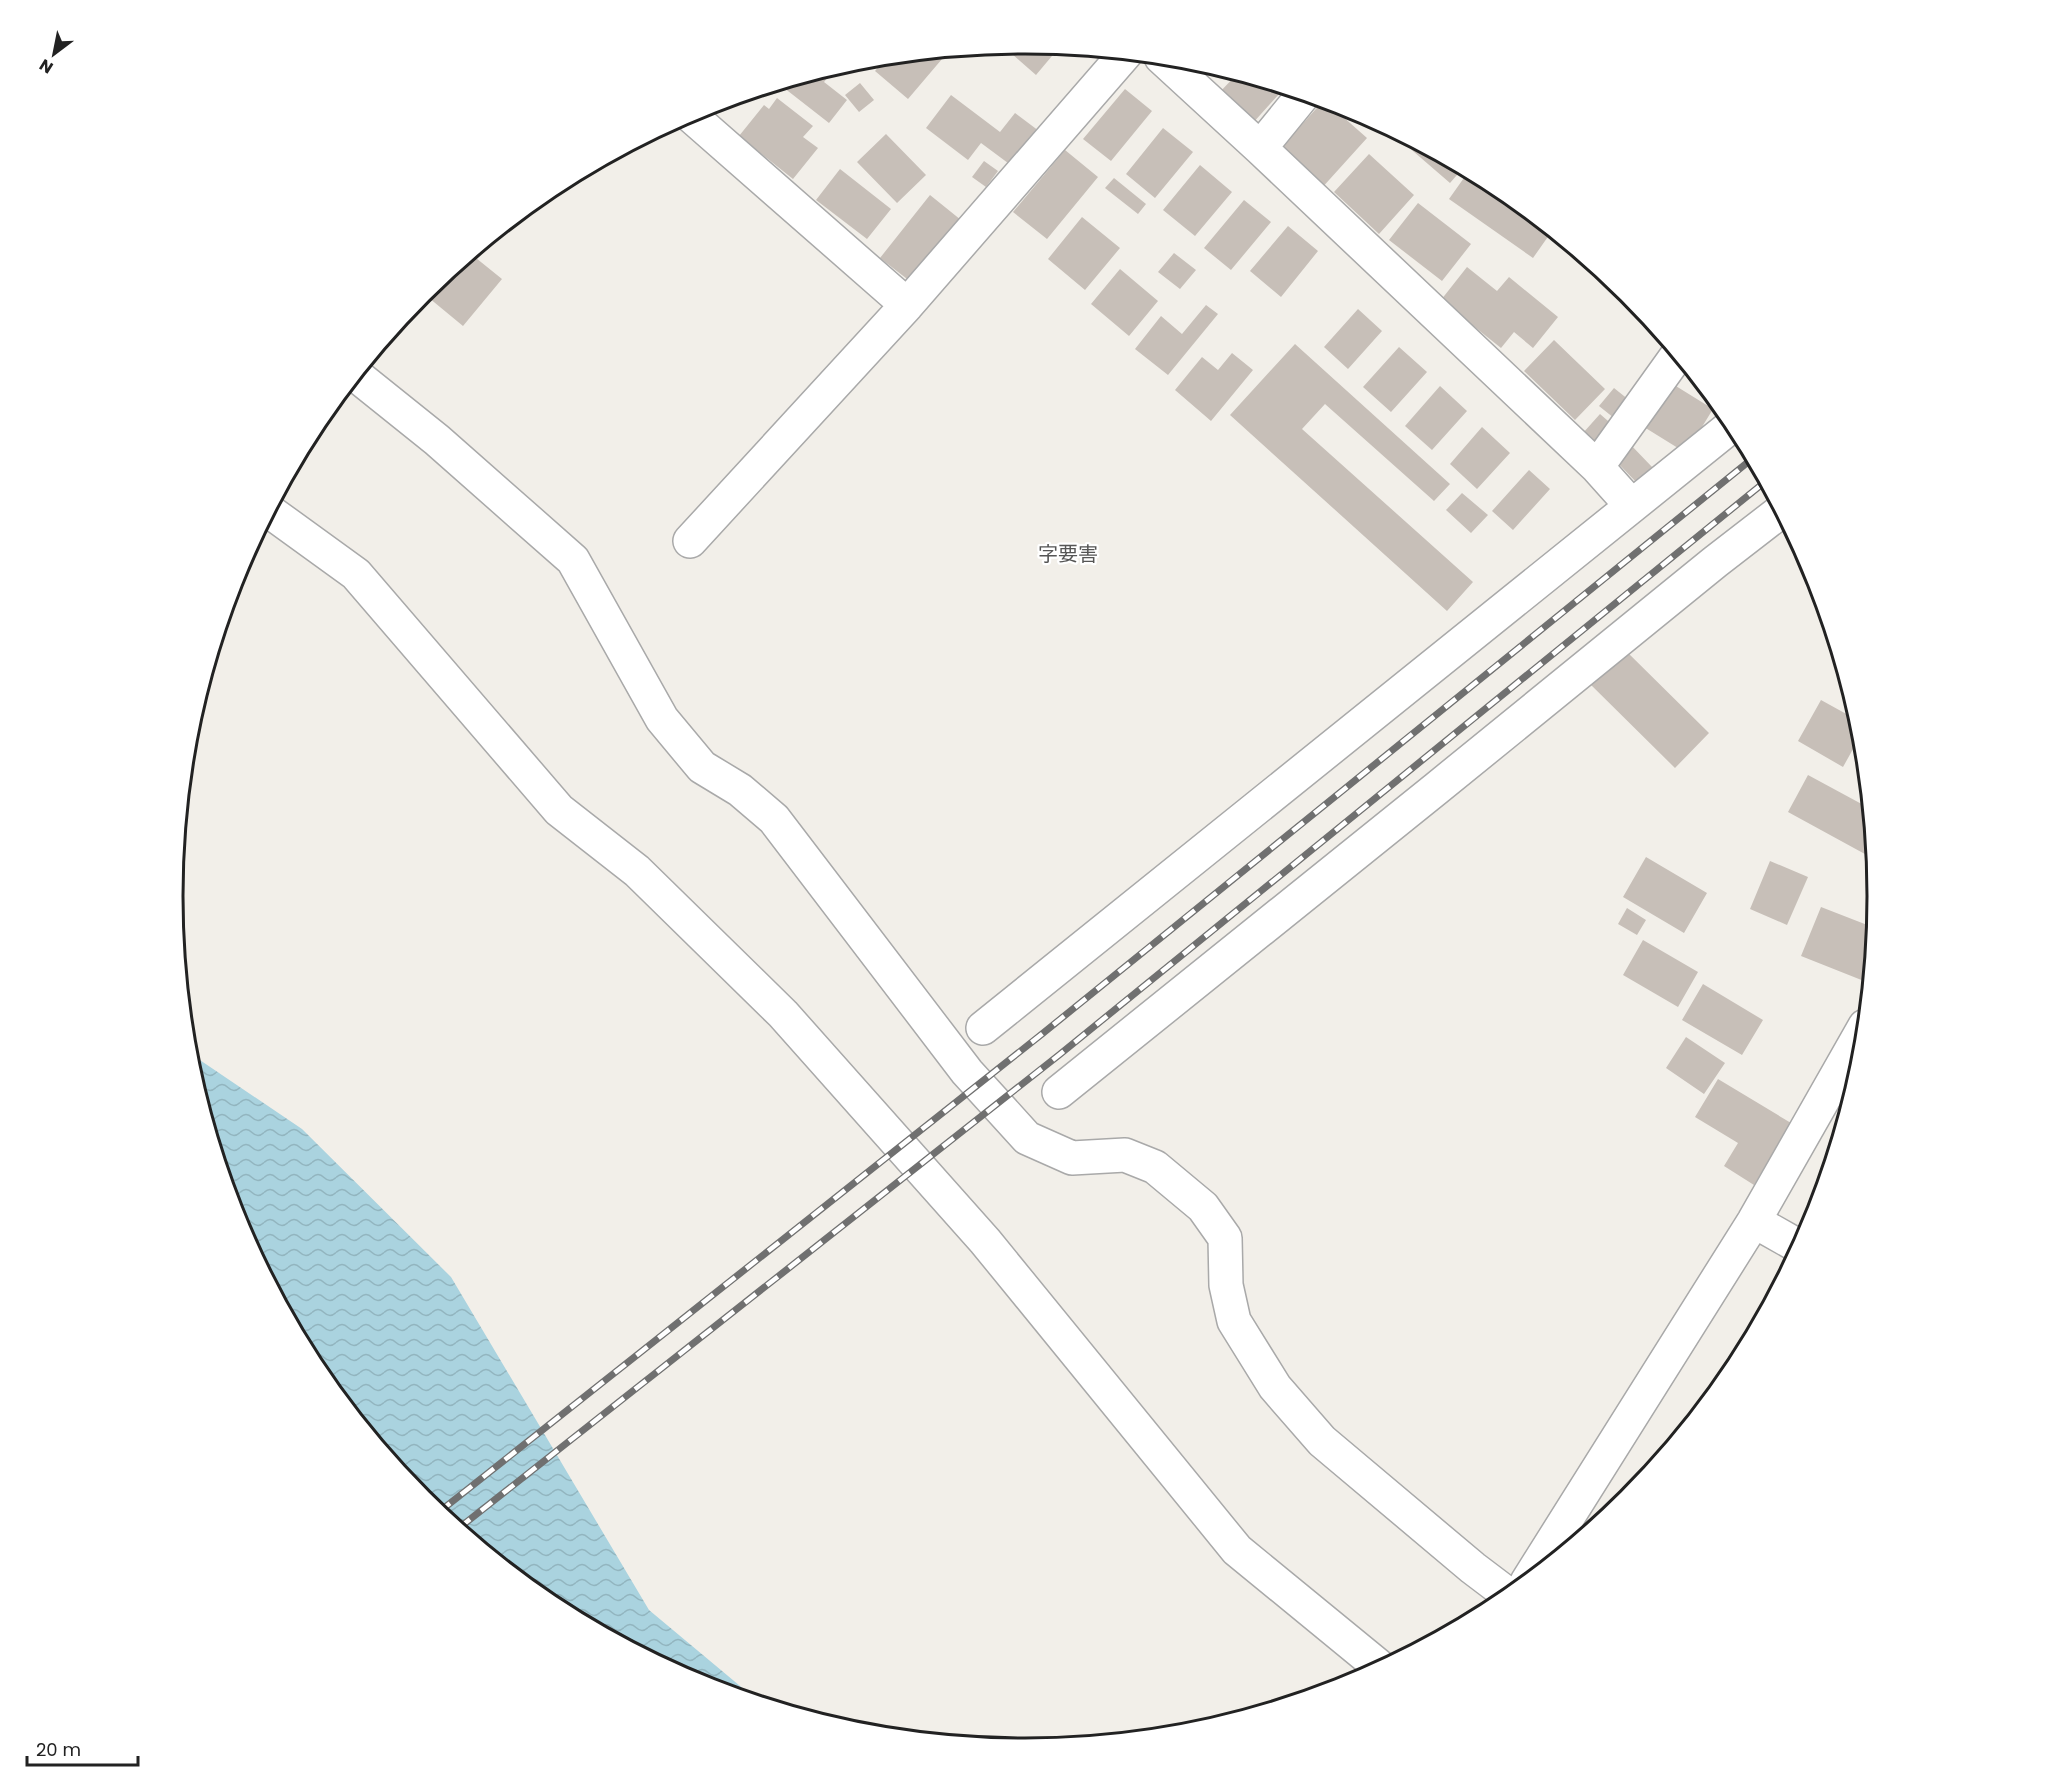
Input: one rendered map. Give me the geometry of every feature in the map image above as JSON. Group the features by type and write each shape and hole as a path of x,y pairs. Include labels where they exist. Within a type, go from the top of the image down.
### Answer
{"street":[{"path":"690,541 908,305 1120,60"},
{"path":"1172,67 1597,467 1631,505"},
{"path":"1260,148 1299,100"},
{"path":"696,121 908,305"},
{"path":"1597,467 1674,359"},
{"path":"361,379 437,440 573,560 662,719 702,767 740,790 774,819 967,1072 1027,1138 1072,1158 1125,1155 1155,1167 1203,1208 1225,1238 1226,1286 1234,1321 1275,1387 1322,1441 1502,1590"},
{"path":"983,1028 1727,429"},
{"path":"275,515 356,574 559,810 637,871 783,1014 985,1240 1238,1550 1374,1662"},
{"path":"1059,1092 1447,781 1715,562 1776,515"},
{"path":"1539,1563 1754,1221 1853,1047"},
{"path":"1754,1221 1792,1243"}],"water":[{"path":"200,1060 302,1129 451,1277 649,1610 743,1689 703,1674 653,1651 604,1625 558,1596 470,1529 392,1451 357,1409 325,1364 270,1268 228,1167 212,1114"}],"building":[{"path":"1013,54 1053,55 1036,75"},
{"path":"942,59 908,99 875,71 878,67"},
{"path":"827,78 824,82 847,100 829,123 786,90"},
{"path":"1231,80 1279,94 1252,124 1219,93"},
{"path":"860,83 874,100 859,112 845,95"},
{"path":"1125,89 1152,111 1111,161 1083,139"},
{"path":"951,95 1000,132 1015,113 1039,131 1012,166 981,143 968,160 926,128"},
{"path":"777,98 813,126 803,137 818,148 793,179 739,136 764,105 769,109"},
{"path":"1318,107 1342,116 1367,138 1320,190 1278,151"},
{"path":"1163,128 1193,152 1155,198 1126,174"},
{"path":"886,134 926,175 897,203 857,162"},
{"path":"1407,146 1458,174 1450,183"},
{"path":"1065,150 1098,177 1047,239 1013,212"},
{"path":"1369,154 1414,195 1379,234 1334,192"},
{"path":"984,161 998,171 986,187 972,177"},
{"path":"1200,165 1232,192 1195,236 1163,210"},
{"path":"840,169 891,209 867,239 816,200"},
{"path":"1114,178 1146,204 1138,214 1105,188"},
{"path":"1464,178 1548,236 1533,258 1449,199"},
{"path":"930,195 961,220 911,282 880,258"},
{"path":"1244,200 1271,222 1231,270 1204,248"},
{"path":"1418,203 1471,244 1442,281 1389,240"},
{"path":"1082,217 1120,248 1085,290 1048,259"},
{"path":"1288,226 1318,251 1281,297 1250,271"},
{"path":"1174,253 1196,270 1180,289 1158,272"},
{"path":"476,258 502,279 463,326 431,300"},
{"path":"1467,267 1497,291 1509,277 1558,317 1533,348 1514,332 1501,348 1441,300"},
{"path":"1120,269 1158,301 1129,336 1091,304"},
{"path":"1206,305 1218,314 1168,375 1135,349 1161,316 1182,334"},
{"path":"1358,309 1382,331 1348,369 1324,347"},
{"path":"1554,340 1605,389 1575,420 1524,371"},
{"path":"1295,344 1450,484 1434,501 1325,404 1302,429 1473,582 1447,611 1230,415"},
{"path":"1399,347 1427,372 1391,412 1363,387"},
{"path":"1232,353 1253,370 1211,421 1175,390 1202,357 1218,370"},
{"path":"1671,383 1713,409 1686,453 1644,427"},
{"path":"1440,386 1467,411 1432,450 1405,426"},
{"path":"1614,388 1629,400 1614,418 1599,406"},
{"path":"1600,414 1615,427 1599,446 1583,433"},
{"path":"1482,427 1510,453 1477,489 1450,464"},
{"path":"1629,443 1653,468 1637,483 1613,458"},
{"path":"1529,470 1550,489 1513,530 1492,511"},
{"path":"1462,493 1488,515 1471,533 1446,510"},
{"path":"1622,647 1709,733 1675,768 1587,681"},
{"path":"1821,700 1847,714 1854,748 1843,767 1798,741"},
{"path":"1808,775 1862,804 1867,855 1788,812"},
{"path":"1646,857 1707,893 1684,933 1623,897"},
{"path":"1770,861 1808,877 1787,925 1750,909"},
{"path":"1821,907 1867,925 1863,981 1801,956"},
{"path":"1627,908 1646,920 1637,935 1618,924"},
{"path":"1643,940 1698,972 1678,1007 1623,975"},
{"path":"1703,984 1763,1020 1742,1055 1682,1020"},
{"path":"1686,1037 1725,1063 1704,1094 1666,1068"},
{"path":"1718,1079 1791,1123 1754,1185 1724,1166 1738,1143 1695,1117"}],"railway":[{"path":"446,1506 1042,1034 1747,463"},
{"path":"464,1524 1059,1055 1761,485"}],"district":[{"name":"字要害","path":"1068,554"}]}
